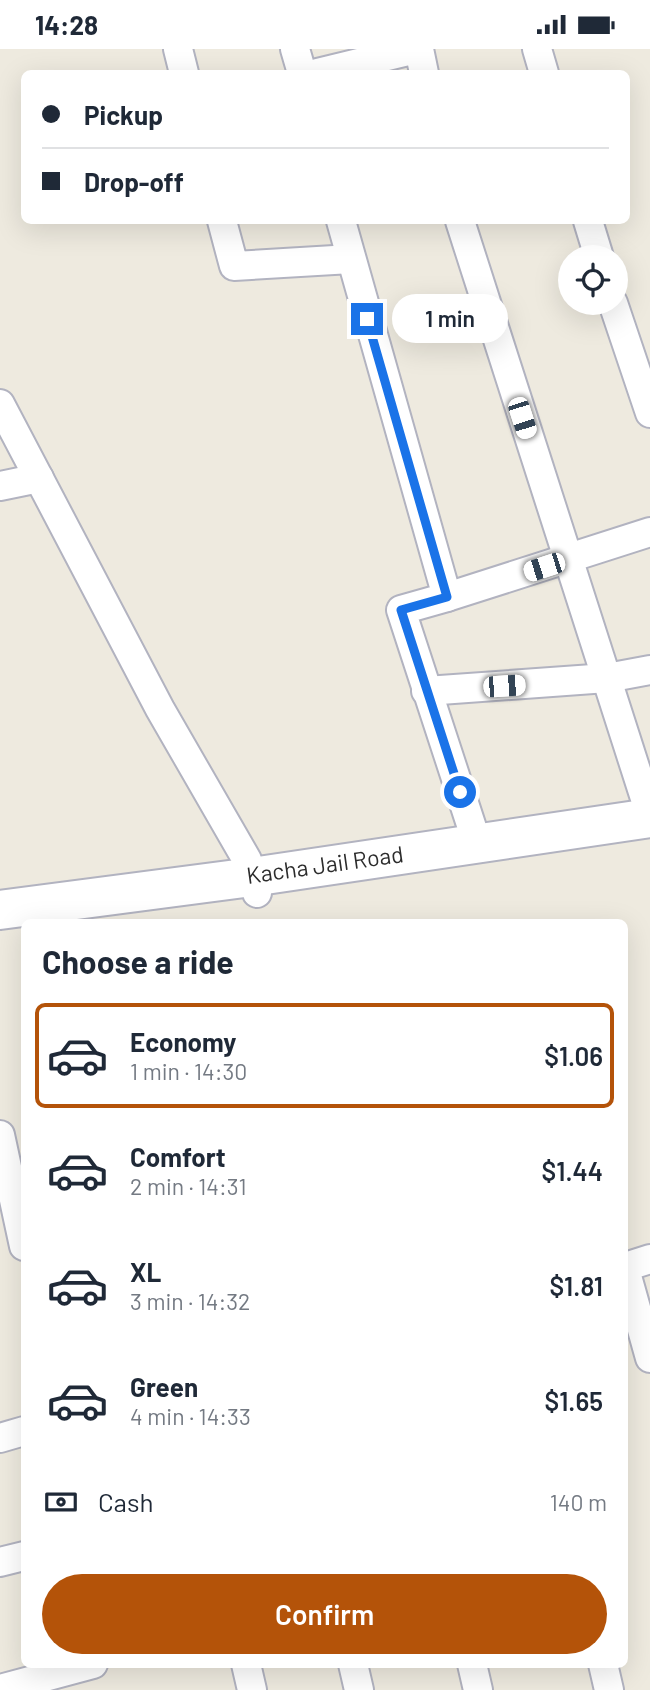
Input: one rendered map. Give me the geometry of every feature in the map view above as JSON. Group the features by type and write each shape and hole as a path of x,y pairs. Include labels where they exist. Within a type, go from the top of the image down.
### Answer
{"main road":[{"name":"Kacha Jail Road","path":"0,910 69,916 255,885 477,843 650,816"},
{"path":"255,885 650,838"},
{"path":"0,930 21,927"}],"street":[{"path":"178,49 183,70"},
{"path":"295,49 301,70"},
{"path":"330,70 418,49 423,70"},
{"path":"537,49 543,70"},
{"path":"223,224 234,267 351,259"},
{"path":"342,224 447,597"},
{"path":"461,224 650,816"},
{"path":"589,224 595,245"},
{"path":"617,315 650,413"},
{"path":"0,404 160,709 247,860 255,885"},
{"path":"0,486 39,478"},
{"path":"477,843 401,610 650,532"},
{"path":"426,691 607,678 650,670"},
{"path":"0,1135 21,1232"},
{"path":"628,1267 650,1259"},
{"path":"628,1279 650,1358"},
{"path":"0,1438 21,1432"},
{"path":"0,1562 21,1557"},
{"path":"0,1689 78,1668"},
{"path":"247,1668 252,1690"},
{"path":"354,1668 359,1690"},
{"path":"473,1668 478,1690"},
{"path":"604,1668 609,1690"}],"route":[{"path":"367,319 447,597 401,610 460,792"}]}
